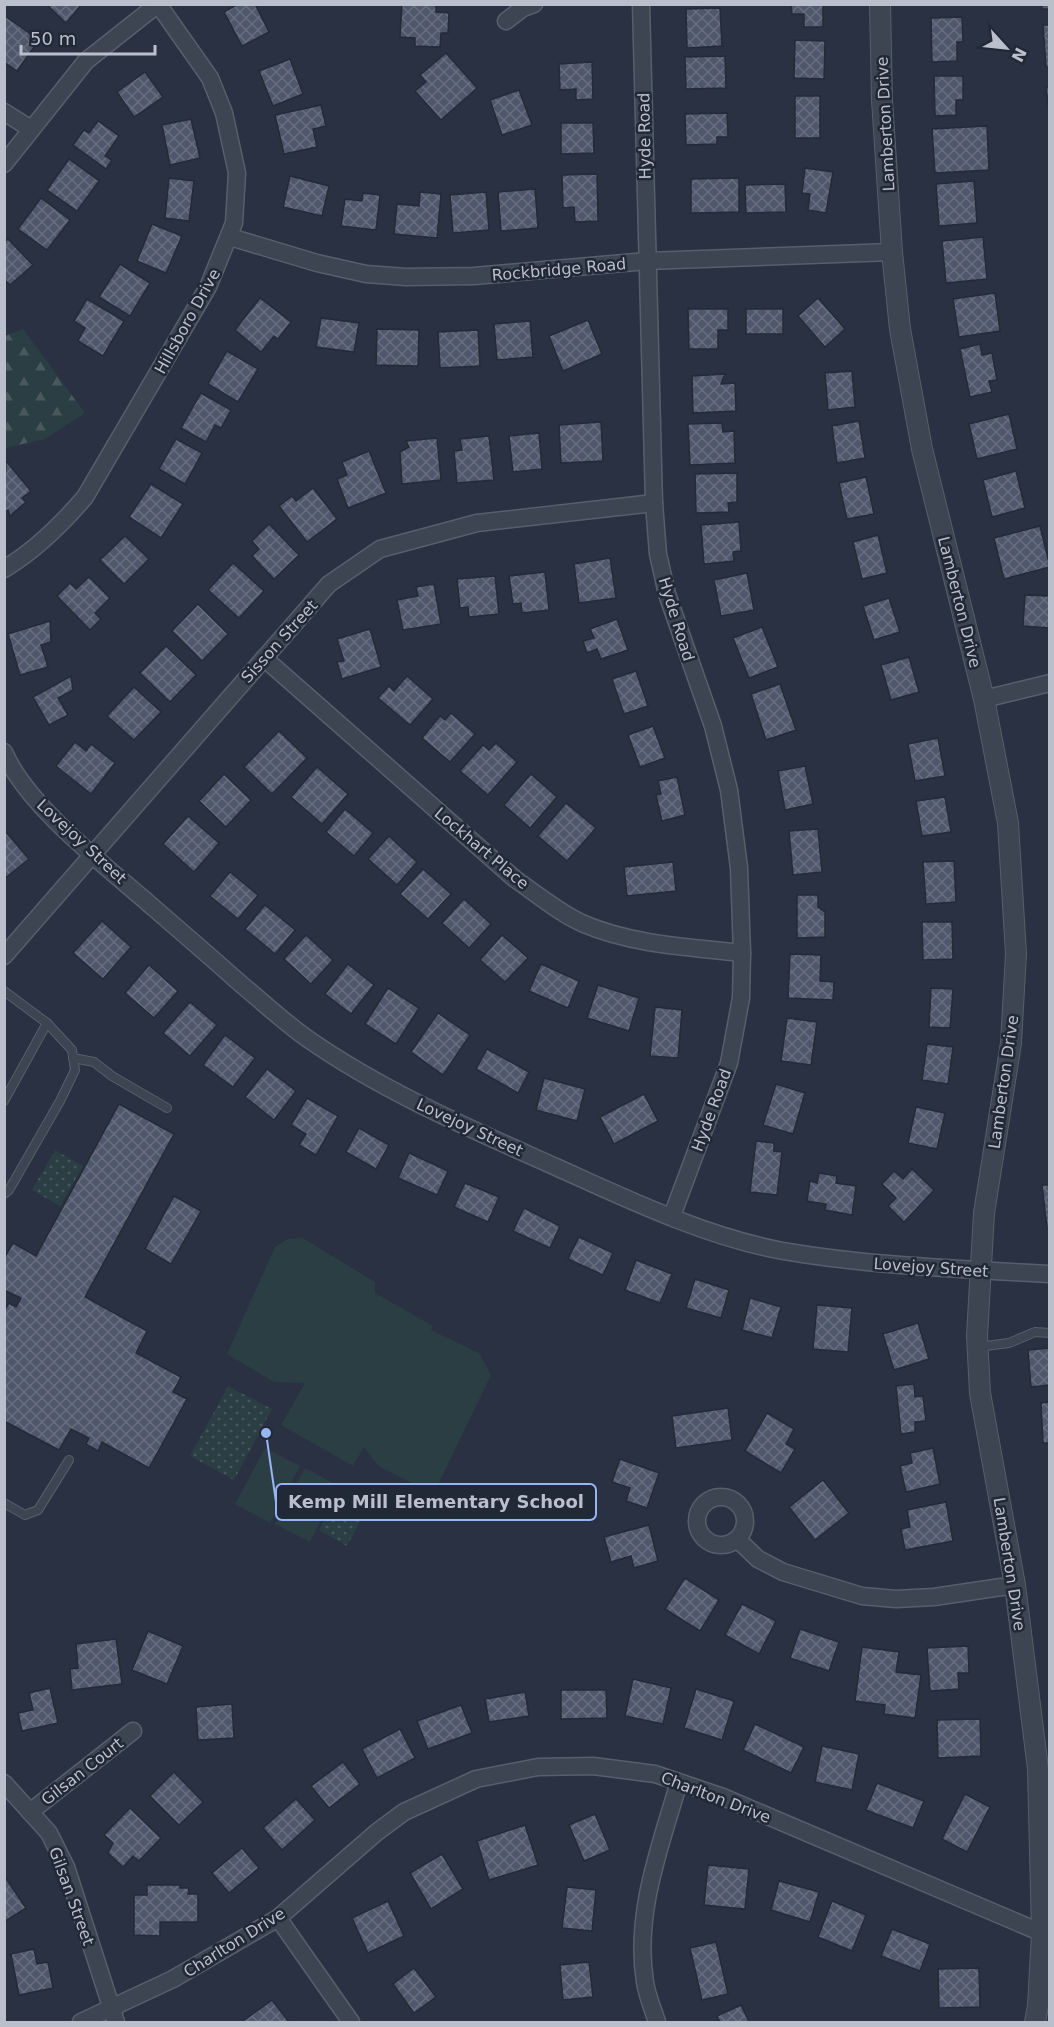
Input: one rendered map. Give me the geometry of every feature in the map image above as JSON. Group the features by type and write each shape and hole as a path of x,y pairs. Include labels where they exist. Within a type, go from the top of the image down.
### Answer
{"street":[{"path":"4,164 86,61 158,4"},
{"name":"Hillsboro Drive","path":"4,569 22,558 62,524 85,497 208,287 234,223 237,173 224,113 210,78 158,4"},
{"path":"506,21 523,8 534,4"},
{"name":"Hyde Road","path":"641,4 646,261 654,502 658,554 667,594 713,726 729,790 739,868 742,953 741,998 729,1063 672,1216"},
{"name":"Lamberton Drive","path":"880,4 882,100 892,252 900,329 922,449 984,699 1008,823 1016,954 1011,1043 984,1213 978,1347 980,1393 1015,1585 1038,1769 1042,1933 1035,2022"},
{"path":"4,112 31,129"},
{"name":"Rockbridge Road","path":"230,237 317,263 366,274 406,277 474,276 646,261 892,252"},
{"name":"Sisson Street","path":"4,956 329,584 380,549 477,523 654,502"},
{"name":"Lockhart Place","path":"264,658 515,879 555,907 583,923 630,939 742,953"},
{"path":"984,699 1050,683"},
{"name":"Lovejoy Street","path":"4,752 40,806 275,1012 306,1037 361,1073 463,1125 626,1198 733,1239 782,1251 884,1265 1050,1274"},
{"path":"737,1539 758,1559 783,1572 862,1596 896,1599 934,1597 1015,1585"},
{"name":"Gilsan Court","path":"30,1812 133,1731"},
{"name":"Charlton Drive","path":"81,2022 113,2016 278,1918 377,1832 404,1812 476,1779 538,1767 593,1766 655,1774 723,1797 1042,1933"},
{"path":"657,2022 645,1984 643,1955 648,1891 679,1782"},
{"name":"Gilsan Street","path":"4,1783 49,1833 66,1867 113,2016"},
{"path":"278,1918 351,2022"}],"lane":[{"path":"4,991 47,1023 72,1050 75,1070 60,1101 9,1190 4,1194"},
{"path":"4,1101 47,1023"},
{"path":"73,1058 94,1062 112,1077 167,1108"},
{"path":"978,1347 1009,1343 1035,1332 1050,1333"},
{"path":"4,1503 25,1515 38,1510 69,1460"}],"green space":[{"path":"23,329 85,413 45,439 5,448 5,336"},
{"path":"55,1150 83,1166 60,1206 32,1190"},
{"path":"303,1238 375,1282 375,1293 433,1326 431,1330 479,1353 491,1375 436,1489 412,1483 378,1466 364,1447 353,1466 281,1425 305,1383 274,1382 227,1354 275,1247 287,1239"},
{"path":"228,1386 272,1409 234,1480 190,1456"},
{"path":"265,1448 300,1466 270,1523 235,1504"},
{"path":"305,1468 339,1486 310,1542 275,1524"},
{"path":"334,1501 363,1516 347,1546 319,1530"}],"building":[{"path":"46,4 82,4 66,23"},
{"path":"238,4 255,4 269,32 242,46 224,12"},
{"path":"402,4 436,4 436,12 449,13 448,33 441,33 440,47 415,46 415,38 400,37"},
{"path":"791,4 823,4 823,27 804,27 804,14 792,14"},
{"path":"1042,4 1050,4 1050,9 1042,9"},
{"path":"720,8 722,46 687,48 686,9"},
{"path":"5,16 39,40 17,71 4,62"},
{"path":"962,17 963,42 957,42 957,61 932,62 931,18"},
{"path":"1043,25 1050,25 1050,67 1046,67"},
{"path":"795,40 825,41 824,79 794,78"},
{"path":"446,53 477,88 441,120 415,91 426,82 420,75"},
{"path":"725,56 726,88 686,89 685,57"},
{"path":"290,59 303,94 273,106 259,71"},
{"path":"592,62 593,99 576,100 576,89 560,90 559,64"},
{"path":"145,72 163,97 134,117 117,92"},
{"path":"934,76 963,76 963,100 956,100 956,115 935,116"},
{"path":"1050,87 1050,117 1046,88"},
{"path":"519,90 532,125 502,135 490,100"},
{"path":"795,96 820,96 820,138 795,138"},
{"path":"321,105 326,126 313,129 317,147 284,154 275,115"},
{"path":"727,113 728,137 717,137 717,144 686,145 685,114"},
{"path":"191,119 200,158 170,165 162,125"},
{"path":"98,121 119,136 105,156 112,160 106,169 73,145 84,130 89,133"},
{"path":"561,123 593,123 594,153 561,154"},
{"path":"987,126 989,170 935,173 932,129"},
{"path":"69,159 99,181 77,211 47,190"},
{"path":"805,168 833,172 826,213 808,210 810,194 802,193"},
{"path":"597,174 598,221 575,222 574,207 563,208 562,175"},
{"path":"290,176 329,186 322,216 283,207"},
{"path":"169,178 194,181 189,221 165,218"},
{"path":"739,178 739,212 691,213 691,179"},
{"path":"974,181 977,223 939,226 936,184"},
{"path":"785,184 786,212 746,213 745,185"},
{"path":"535,189 538,228 501,231 498,192"},
{"path":"420,192 441,194 437,238 394,234 397,204 419,206"},
{"path":"486,192 489,230 453,233 450,195"},
{"path":"363,193 380,195 376,230 341,226 345,199 362,201"},
{"path":"41,198 70,220 47,250 18,229"},
{"path":"152,224 182,236 166,273 137,261"},
{"path":"983,237 987,279 946,283 942,241"},
{"path":"8,239 33,265 10,285 4,279 4,242"},
{"path":"120,264 150,283 130,316 99,297"},
{"path":"995,293 1000,331 959,337 953,299"},
{"path":"260,298 291,322 278,339 274,336 261,352 235,330"},
{"path":"818,298 845,329 825,347 798,316"},
{"path":"87,299 124,321 103,356 78,341 85,328 74,321"},
{"path":"688,309 728,309 728,330 718,330 718,349 689,349"},
{"path":"746,309 783,309 783,334 746,334"},
{"path":"321,318 359,323 354,352 316,347"},
{"path":"588,320 602,354 563,371 549,336"},
{"path":"530,321 533,357 497,360 494,324"},
{"path":"377,329 419,330 418,366 376,365"},
{"path":"478,330 480,366 440,368 438,332"},
{"path":"980,344 982,355 992,353 997,380 989,381 992,392 970,397 960,349"},
{"path":"227,351 258,369 238,402 208,384"},
{"path":"852,371 855,407 828,410 825,373"},
{"path":"725,374 721,384 735,383 736,411 693,413 692,376"},
{"path":"201,393 231,410 221,428 215,425 206,442 181,428"},
{"path":"1009,414 1017,449 977,459 969,424"},
{"path":"859,421 865,458 837,463 832,426"},
{"path":"601,422 603,461 561,463 559,425"},
{"path":"722,423 723,432 734,431 735,463 690,465 688,424"},
{"path":"539,433 542,469 513,472 509,436"},
{"path":"489,436 494,480 457,483 454,451 462,450 460,439"},
{"path":"437,438 441,480 402,484 400,452 409,447 406,441"},
{"path":"176,439 202,453 185,484 159,469"},
{"path":"369,451 386,493 348,508 337,479 347,475 342,462"},
{"path":"6,461 31,491 22,498 26,502 10,516 8,510 4,513"},
{"path":"1016,471 1025,508 992,517 983,480"},
{"path":"737,473 737,502 728,503 729,512 696,513 695,474"},
{"path":"866,477 874,514 847,519 839,483"},
{"path":"151,484 183,504 161,538 129,517"},
{"path":"313,488 337,519 307,542 279,506 292,496 296,501"},
{"path":"739,522 741,551 733,552 734,561 704,564 701,525"},
{"path":"269,524 299,555 274,579 252,556 259,549 252,541"},
{"path":"1040,526 1050,567 1004,579 994,538"},
{"path":"878,535 887,573 862,579 853,542"},
{"path":"125,536 149,559 124,584 100,560"},
{"path":"610,558 616,598 579,603 574,564"},
{"path":"233,563 264,591 239,618 208,590"},
{"path":"545,572 549,610 522,613 521,603 513,604 509,576"},
{"path":"747,573 754,610 721,616 714,580"},
{"path":"495,576 499,614 469,617 468,607 460,608 457,579"},
{"path":"89,577 110,598 95,613 101,619 90,630 57,596 70,583 76,589"},
{"path":"434,584 441,624 403,630 397,600 418,596 416,587"},
{"path":"1025,595 1050,596 1050,628 1023,626"},
{"path":"889,598 900,632 874,640 863,606"},
{"path":"198,604 228,634 202,661 172,631"},
{"path":"617,619 628,650 601,659 597,649 587,653 583,641 594,638 590,629"},
{"path":"50,621 51,642 41,645 48,667 20,675 8,634"},
{"path":"762,627 778,667 749,678 733,638"},
{"path":"370,629 381,667 342,679 337,662 344,661 337,639"},
{"path":"166,646 196,675 170,702 140,673"},
{"path":"909,657 919,692 891,700 881,665"},
{"path":"636,671 648,706 624,714 612,679"},
{"path":"71,676 73,690 58,698 68,715 49,725 33,697"},
{"path":"407,676 433,699 410,725 378,698 389,686 394,691"},
{"path":"780,684 796,730 766,740 751,694"},
{"path":"134,687 161,712 134,740 107,716"},
{"path":"451,713 475,734 450,762 422,738 440,716 445,720"},
{"path":"653,726 665,758 640,767 628,735"},
{"path":"279,731 307,758 272,794 244,767"},
{"path":"938,738 945,776 915,781 908,744"},
{"path":"75,742 86,751 91,744 115,763 91,794 56,766"},
{"path":"496,743 517,762 488,795 460,771 483,745 489,750"},
{"path":"805,766 813,804 785,810 778,771"},
{"path":"317,767 348,794 322,824 291,797"},
{"path":"224,774 251,800 226,827 199,801"},
{"path":"531,774 557,797 530,828 504,805"},
{"path":"677,777 685,815 662,821 656,795 661,794 658,781"},
{"path":"945,797 951,832 922,836 916,801"},
{"path":"566,803 596,828 567,861 538,836"},
{"path":"345,809 373,833 354,856 326,832"},
{"path":"188,816 219,843 194,872 163,844"},
{"path":"818,829 822,872 793,875 789,831"},
{"path":"4,830 29,859 4,879"},
{"path":"389,836 417,862 397,885 368,859"},
{"path":"954,861 956,902 926,904 923,862"},
{"path":"673,862 676,891 627,896 624,867"},
{"path":"423,869 451,894 428,919 400,894"},
{"path":"230,872 258,895 238,919 210,896"},
{"path":"797,895 818,895 818,907 825,912 825,937 797,938"},
{"path":"464,899 491,924 469,948 442,923"},
{"path":"265,905 295,930 275,954 245,929"},
{"path":"102,921 131,947 103,979 73,953"},
{"path":"922,922 952,922 953,959 923,960"},
{"path":"306,935 333,960 311,984 284,959"},
{"path":"502,935 528,958 505,982 480,960"},
{"path":"790,954 821,955 820,981 834,982 833,1000 788,998"},
{"path":"348,964 374,985 351,1014 325,994"},
{"path":"541,964 579,981 568,1008 529,991"},
{"path":"149,965 178,991 154,1018 125,993"},
{"path":"598,985 639,998 629,1031 587,1018"},
{"path":"388,988 419,1008 396,1044 365,1024"},
{"path":"931,988 953,989 950,1028 929,1027"},
{"path":"190,1002 217,1025 190,1056 163,1033"},
{"path":"655,1007 682,1010 678,1058 650,1056"},
{"path":"438,1013 470,1035 443,1075 411,1052"},
{"path":"787,1018 817,1022 811,1065 781,1061"},
{"path":"225,1035 255,1058 233,1087 203,1065"},
{"path":"927,1044 953,1047 948,1084 922,1080"},
{"path":"487,1049 529,1072 518,1093 476,1069"},
{"path":"267,1069 296,1091 274,1120 245,1097"},
{"path":"544,1078 585,1089 577,1121 536,1110"},
{"path":"776,1084 805,1093 793,1134 763,1125"},
{"path":"644,1094 658,1121 614,1144 600,1117"},
{"path":"307,1098 338,1116 316,1155 299,1145 306,1134 291,1125"},
{"path":"119,1104 174,1134 85,1297 147,1331 136,1353 181,1377 173,1392 187,1399 149,1468 102,1442 98,1451 86,1444 89,1438 71,1429 59,1450 4,1421 4,1311 9,1303 16,1307 21,1298 4,1290 4,1259 13,1243 36,1256"},
{"path":"916,1107 945,1113 937,1149 908,1143"},
{"path":"359,1128 389,1145 376,1169 346,1152"},
{"path":"756,1141 774,1143 774,1151 782,1152 777,1195 750,1192"},
{"path":"409,1153 448,1171 437,1195 398,1178"},
{"path":"912,1169 934,1190 904,1222 888,1206 896,1198 882,1184 894,1171 903,1179"},
{"path":"819,1173 837,1176 836,1183 856,1186 852,1215 825,1210 826,1204 807,1201 810,1181 817,1183"},
{"path":"465,1183 499,1197 488,1222 454,1207"},
{"path":"1042,1185 1050,1185 1050,1228 1047,1228"},
{"path":"174,1196 201,1211 171,1264 145,1249"},
{"path":"524,1208 560,1226 550,1248 513,1231"},
{"path":"579,1237 613,1253 603,1275 568,1259"},
{"path":"636,1260 672,1274 660,1303 625,1290"},
{"path":"695,1279 729,1290 721,1318 686,1308"},
{"path":"750,1298 781,1307 772,1338 742,1330"},
{"path":"817,1305 852,1308 848,1352 813,1349"},
{"path":"918,1323 929,1359 894,1370 883,1334"},
{"path":"1050,1348 1050,1385 1031,1387 1028,1350"},
{"path":"914,1384 915,1397 923,1396 926,1421 915,1422 915,1432 901,1434 896,1386"},
{"path":"1050,1402 1050,1443 1043,1443 1041,1403"},
{"path":"728,1408 732,1440 676,1448 672,1416"},
{"path":"767,1413 794,1429 786,1444 795,1449 781,1473 745,1451"},
{"path":"933,1448 940,1484 906,1492 900,1466 912,1463 910,1453"},
{"path":"620,1459 659,1473 647,1508 626,1501 630,1488 612,1482"},
{"path":"823,1480 849,1513 815,1540 789,1507"},
{"path":"946,1502 953,1541 905,1550 901,1529 910,1527 907,1510"},
{"path":"649,1525 658,1561 634,1568 631,1556 611,1562 604,1537"},
{"path":"685,1578 719,1600 700,1631 665,1609"},
{"path":"742,1604 776,1621 759,1654 725,1635"},
{"path":"800,1629 839,1642 829,1671 790,1658"},
{"path":"148,1631 183,1646 167,1684 132,1670"},
{"path":"116,1639 122,1684 72,1690 70,1669 78,1668 76,1644"},
{"path":"968,1646 969,1673 958,1673 959,1689 930,1691 927,1648"},
{"path":"862,1647 899,1652 896,1672 921,1675 915,1718 884,1714 885,1705 855,1701"},
{"path":"633,1679 671,1688 663,1724 625,1716"},
{"path":"50,1688 58,1723 22,1731 18,1713 33,1710 29,1693"},
{"path":"696,1689 734,1701 722,1740 684,1728"},
{"path":"561,1690 606,1690 607,1718 561,1719"},
{"path":"525,1692 529,1716 489,1722 485,1699"},
{"path":"232,1704 234,1738 198,1740 196,1707"},
{"path":"461,1705 472,1733 428,1749 417,1721"},
{"path":"980,1719 981,1756 938,1758 937,1720"},
{"path":"755,1724 804,1747 791,1773 743,1750"},
{"path":"400,1729 415,1758 377,1778 362,1749"},
{"path":"822,1746 859,1754 852,1790 815,1782"},
{"path":"343,1762 360,1784 329,1808 311,1786"},
{"path":"174,1772 203,1802 179,1825 150,1796"},
{"path":"877,1783 924,1801 913,1828 866,1810"},
{"path":"965,1794 990,1807 967,1852 942,1839"},
{"path":"296,1799 315,1820 282,1850 263,1828"},
{"path":"130,1808 161,1838 139,1861 133,1856 123,1867 108,1853 113,1843 104,1835"},
{"path":"595,1814 610,1850 584,1861 569,1825"},
{"path":"525,1825 538,1865 489,1880 477,1841"},
{"path":"242,1848 259,1868 229,1893 212,1873"},
{"path":"442,1854 463,1889 431,1909 410,1873"},
{"path":"708,1865 749,1869 745,1909 704,1905"},
{"path":"4,1878 26,1908 4,1922"},
{"path":"779,1881 819,1892 810,1922 771,1910"},
{"path":"147,1885 180,1885 180,1888 189,1888 188,1894 198,1894 198,1922 160,1922 160,1936 134,1935 134,1895 147,1895"},
{"path":"567,1887 596,1890 592,1931 562,1928"},
{"path":"388,1901 404,1936 368,1953 352,1918"},
{"path":"832,1901 866,1915 852,1951 818,1937"},
{"path":"892,1929 930,1944 920,1971 881,1956"},
{"path":"716,1942 728,1994 702,2000 690,1948"},
{"path":"34,1949 37,1964 48,1962 53,1988 19,1995 11,1954"},
{"path":"589,1962 593,1997 563,2000 560,1965"},
{"path":"414,1968 436,1997 414,2013 393,1984"},
{"path":"979,1968 980,2007 939,2008 938,1969"},
{"path":"272,2000 289,2022 243,2021"},
{"path":"741,2005 749,2022 720,2022 717,2016"}],"place":[{"name":"Kemp Mill Elementary School","path":"266,1433"}]}
